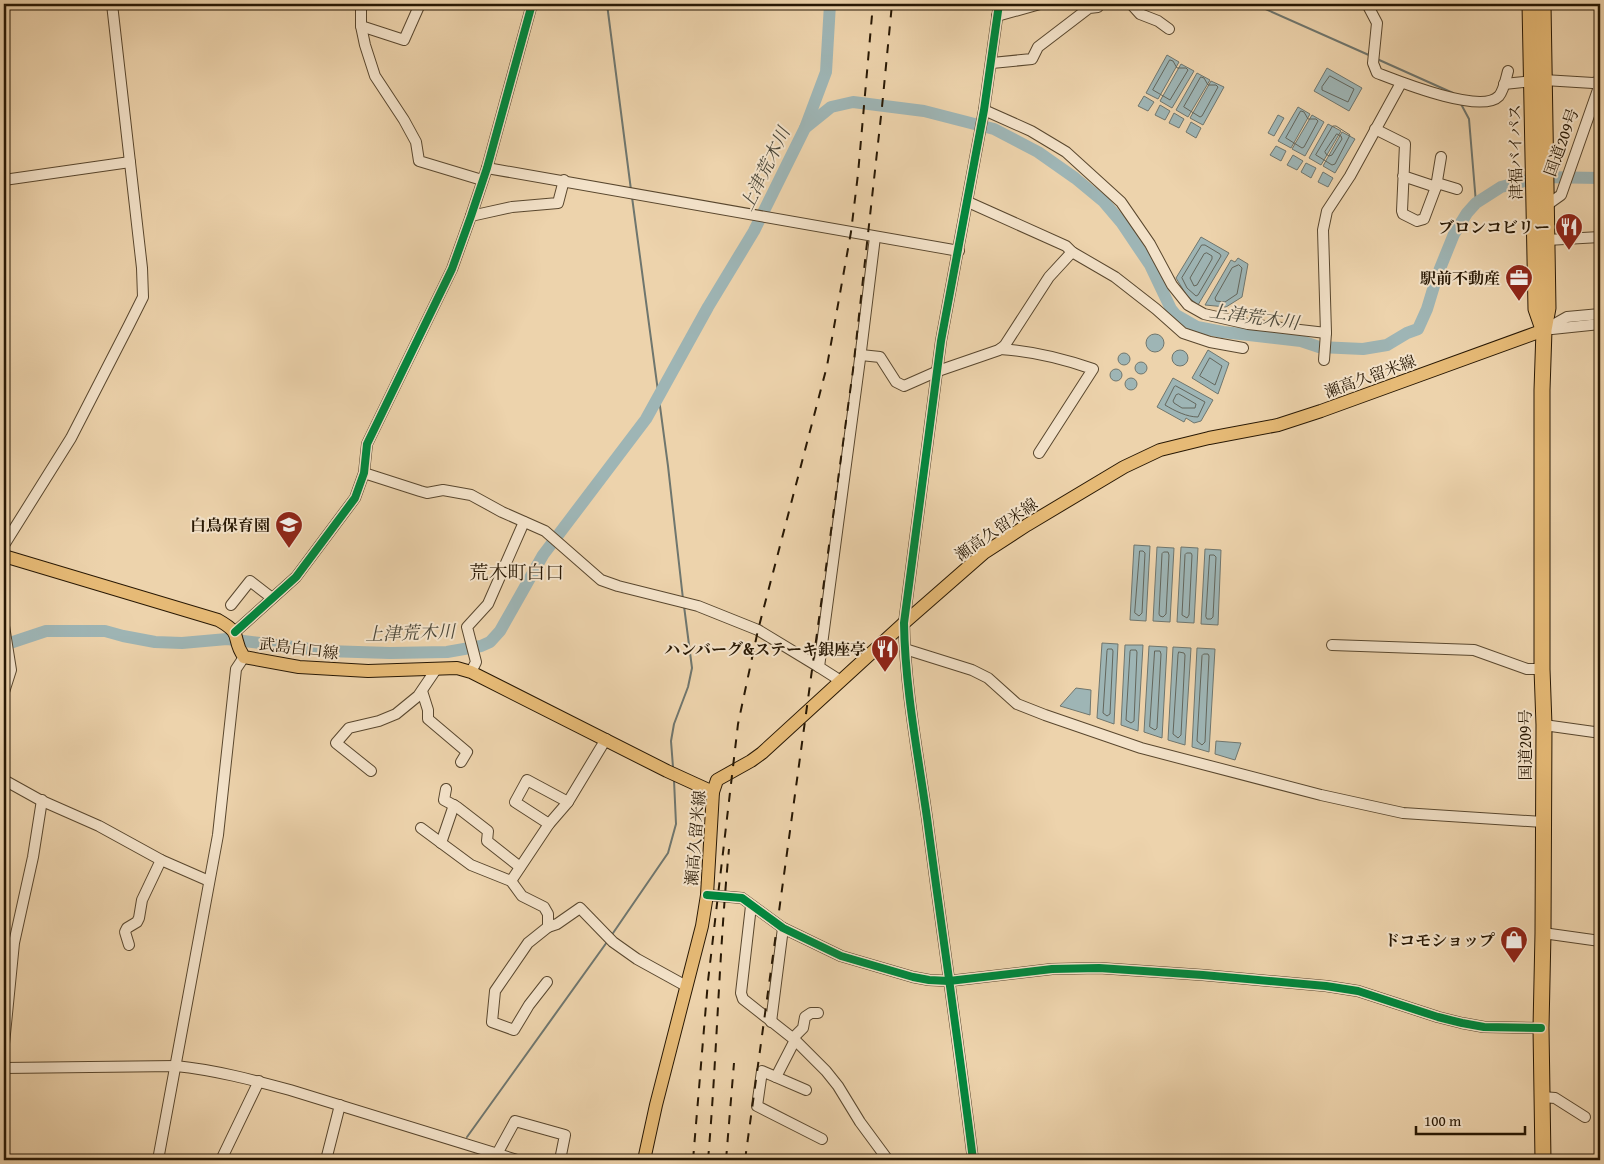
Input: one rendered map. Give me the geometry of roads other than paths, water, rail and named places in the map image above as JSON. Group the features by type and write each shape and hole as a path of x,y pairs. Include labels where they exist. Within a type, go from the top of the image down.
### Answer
{"highway":[{"name":"津福バイパス","path":"1530,4 1537,81 1539,153 1540,206 1536,309 1544,330"},
{"name":"津福バイパス","path":"1537,81 1543,4"},
{"name":"津福バイパス","path":"1540,206 1547,240 1548,308 1544,330"},
{"name":"国道209号","path":"1543,1160 1541,1028 1544,725 1542,669 1542,390 1544,330"}],"main road":[{"name":"瀬高久留米線","path":"644,1160 698,942 707,895 713,792 716,780 751,761 984,553 1124,467 1160,450 1209,438 1278,425 1321,411 1544,330"},
{"path":"4,556 218,620 235,632"},
{"name":"武島白口線","path":"235,632 242,654 299,668 368,671 473,667 667,771 713,792"}],"street":[{"path":"4,545 71,438 143,297 142,268 112,4"},
{"path":"361,4 361,26 375,76 416,142 419,161 482,180"},
{"path":"361,26 404,40 420,4"},
{"path":"235,632 296,577 355,498 364,473 367,444 452,269 471,216 487,168 532,4"},
{"path":"972,1160 913,724 904,649 904,623 941,341 980,136 999,4"},
{"path":"997,16 1040,4"},
{"path":"992,63 1032,59 1038,47 1088,6 1098,7 1100,4"},
{"path":"1131,4 1140,14 1158,21 1169,28"},
{"path":"1368,4 1377,24 1373,64 1377,73 1448,98 1490,102 1500,96 1508,70"},
{"path":"1504,84 1537,81 1593,83 1599,86"},
{"path":"1324,360 1326,297 1323,230 1326,211 1350,176 1401,82"},
{"name":"国道209号","path":"1540,206 1561,195 1599,86"},
{"path":"984,110 1031,131 1066,152 1121,202 1150,244 1172,285 1188,305 1204,314 1248,324 1326,333"},
{"path":"1375,129 1405,144 1402,214 1417,221 1424,219 1436,184 1441,158"},
{"path":"4,180 130,162"},
{"path":"487,168 564,180 959,251"},
{"path":"1403,176 1457,189"},
{"path":"471,216 512,207 558,203 564,180"},
{"path":"968,202 1066,246 1072,252 1115,277 1183,332 1210,342 1243,348"},
{"path":"818,667 861,355 875,237"},
{"path":"1547,240 1600,237"},
{"path":"861,355 880,357 896,382 904,386 937,371 1000,349 1005,345 1049,277 1072,252"},
{"path":"1544,330 1567,317 1600,314"},
{"path":"1544,330 1600,324"},
{"path":"1000,349 1028,351 1072,361 1093,369 1039,453"},
{"path":"364,473 427,493 442,490 471,495 545,531 601,580 698,606 758,630 841,681"},
{"path":"473,667 467,627 488,604 524,522"},
{"path":"231,605 252,577 272,598"},
{"path":"4,626 7,655 11,670 4,692"},
{"path":"1332,645 1474,650 1526,669 1542,669"},
{"path":"904,649 972,670 988,678 1017,704 1141,748 1321,795 1403,813 1543,822"},
{"path":"158,1160 218,835 230,711 236,670 242,654"},
{"path":"371,771 336,743 349,728 378,721 396,714 418,696 437,668"},
{"path":"422,691 428,710 428,719 467,752 461,762"},
{"path":"1544,725 1594,732 1600,730"},
{"path":"511,881 549,824 568,802 606,739"},
{"path":"4,780 99,826 161,860 209,881"},
{"path":"549,824 515,802 527,780 568,802"},
{"path":"446,789 444,800 454,805 488,831 487,840 520,867"},
{"path":"4,1044 6,991 14,943 34,857 42,800"},
{"path":"441,843 454,805"},
{"path":"421,828 471,865 511,881 522,896 544,907 548,914 548,927"},
{"path":"129,945 125,932 139,918 142,900 161,860"},
{"path":"707,895 742,898 783,928 849,959 912,977 949,981 1052,968 1099,968 1220,976 1326,986 1358,991 1438,1017 1484,1027 1541,1028"},
{"path":"751,906 741,993 743,998 794,1039 826,1071 888,1160"},
{"path":"547,982 529,1005 514,1030 492,1022 495,991 528,943 548,927 557,924 580,908 613,942 637,960 686,986"},
{"path":"771,1022 783,928"},
{"path":"1543,933 1600,941"},
{"path":"776,1077 794,1039 803,1028 805,1017 811,1013 818,1013"},
{"path":"4,1068 176,1066 197,1068 259,1081 517,1160"},
{"path":"806,1090 762,1071 757,1106 822,1139"},
{"path":"221,1160 259,1081"},
{"path":"1543,1097 1555,1098 1585,1117"},
{"path":"326,1160 340,1105"},
{"path":"497,1154 515,1120 565,1135 560,1160"}],"water":[{"path":"1167,55 1179,62 1158,99 1146,93"},
{"path":"1181,64 1194,71 1172,108 1160,101"},
{"path":"1327,68 1362,88 1349,111 1314,91"},
{"path":"1197,73 1210,80 1188,117 1176,110"},
{"path":"1211,81 1224,87 1203,125 1190,118"},
{"path":"1144,96 1154,102 1148,111 1138,106"},
{"path":"1160,105 1170,111 1165,120 1155,115"},
{"path":"1298,107 1310,114 1291,148 1278,141"},
{"path":"1174,113 1184,119 1179,128 1169,123"},
{"path":"1278,115 1284,118 1274,136 1268,133"},
{"path":"1312,115 1324,122 1305,156 1292,149"},
{"path":"1191,122 1201,128 1196,138 1186,132"},
{"path":"1328,124 1341,131 1321,165 1309,158"},
{"path":"1342,132 1355,139 1335,173 1323,166"},
{"path":"1276,146 1286,151 1281,161 1270,155"},
{"path":"1293,155 1303,161 1297,170 1287,165"},
{"path":"1306,163 1316,168 1311,178 1301,172"},
{"path":"1323,172 1333,178 1328,187 1318,182"},
{"path":"1201,237 1229,253 1198,305 1187,296 1176,278"},
{"path":"1238,258 1248,264 1242,297 1226,307 1205,305 1231,260 1235,262"},
{"path":"1155,334 1161,337 1164,343 1161,349 1155,352 1149,349 1146,343 1149,337"},
{"path":"1180,350 1186,352 1188,358 1186,364 1180,366 1174,364 1172,358 1174,352"},
{"path":"1208,350 1229,363 1218,394 1192,378"},
{"path":"1124,353 1130,359 1124,365 1118,359"},
{"path":"1141,362 1147,368 1141,374 1135,368"},
{"path":"1116,369 1122,375 1116,381 1110,375"},
{"path":"1131,378 1137,384 1131,390 1125,384"},
{"path":"1173,378 1213,400 1201,421 1194,423 1186,418 1184,422 1157,407"},
{"path":"1134,545 1150,546 1146,621 1130,620"},
{"path":"1157,547 1174,548 1170,622 1153,621"},
{"path":"1181,547 1198,548 1194,623 1177,622"},
{"path":"1205,549 1221,550 1218,625 1201,624"},
{"path":"1102,643 1118,644 1114,724 1097,718"},
{"path":"1125,645 1143,645 1138,731 1121,725"},
{"path":"1149,646 1167,647 1162,738 1144,732"},
{"path":"1173,647 1191,648 1185,745 1168,740"},
{"path":"1197,648 1215,649 1209,752 1192,747"},
{"path":"1076,688 1091,690 1090,715 1060,706"},
{"path":"1216,741 1241,743 1235,760 1215,754"}],"waterway":[{"path":"607,4 631,190"},
{"path":"805,128 826,72 830,4"},
{"path":"1254,4 1371,56"},
{"path":"1377,59 1453,93"},
{"name":"上津荒木川","path":"4,645 46,631 105,631 155,642 182,643 227,639 326,651 390,653 447,652 481,646 490,642 500,631 543,555 646,419 708,307 754,231 805,128 831,107 853,102 924,111 994,129 1038,152 1075,178 1104,202 1121,222 1150,265 1171,309 1176,315 1197,327 1301,341 1319,347 1363,349 1387,345 1418,329 1454,234 1467,213 1476,203 1501,187 1539,177 1600,178"},
{"path":"1461,104 1469,119 1476,203"},
{"name":"上津荒木川","path":"632,197 668,466 683,599"},
{"path":"673,767 671,741 674,724 688,687 692,668 684,606"},
{"path":"611,936 668,853 676,824 674,780"},
{"path":"467,1137 607,942"}],"railway":[{"path":"693,1160 708,981 738,724 758,630 827,366 851,232 873,4"},
{"path":"745,1160 853,370 892,4"},
{"path":"708,1160 729,849"},
{"path":"726,1160 734,1063"}],"place":[{"name":"ブロンコビリー","path":"1569,251"},
{"name":"駅前不動産","path":"1519,302"},
{"name":"白鳥保育園","path":"289,549"},
{"name":"ハンバーグ&ステーキ銀座亭","path":"885,673"},
{"name":"ドコモショップ","path":"1514,964"}],"district":[{"name":"荒木町白口","path":"517,572"}]}
